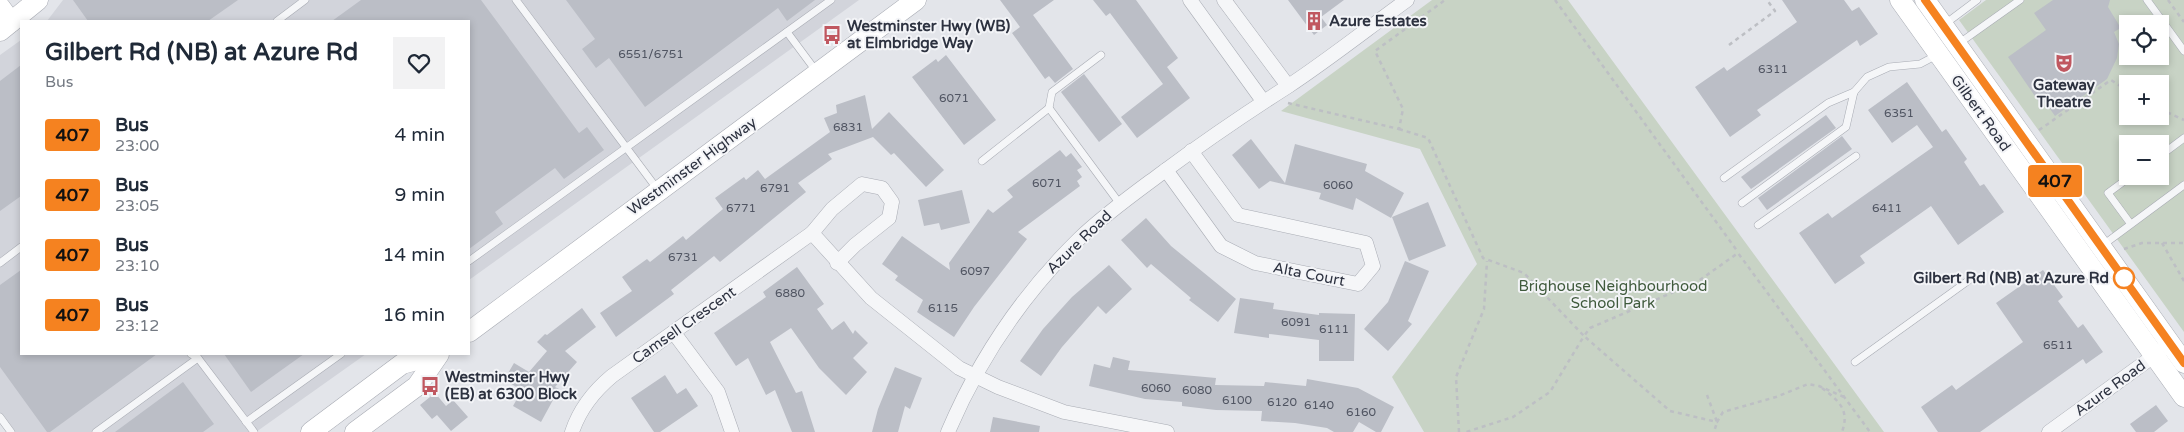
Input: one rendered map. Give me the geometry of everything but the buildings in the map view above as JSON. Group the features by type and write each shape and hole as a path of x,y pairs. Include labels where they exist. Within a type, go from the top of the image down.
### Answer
{"main road":[{"path":"4,20 38,0"},
{"name":"Westminster Highway","path":"471,327 916,0"},
{"name":"Gilbert Road","path":"1900,0 1948,49 2098,252 2184,363"},
{"name":"Gilbert Road","path":"1925,0 1944,25 1948,49"},
{"name":"Gilbert Road","path":"2098,252 2154,356 2184,398"},
{"path":"312,432 402,364 434,355"},
{"path":"355,432 417,386 437,355"}],"street":[{"path":"1190,0 1263,101"},
{"path":"1224,0 1288,86"},
{"name":"Azure Road","path":"948,432 975,376 1018,309 1054,264 1081,237 1120,204 1191,151 1288,86 1407,0"},
{"name":"Alta Court","path":"1166,170 1221,246 1255,263 1358,284 1373,266 1366,243 1238,215 1191,151"},
{"name":"Camsell Crescent","path":"572,432 583,407 594,390 812,233 832,209 862,184 882,188 892,202 889,218 855,245 837,263"},
{"path":"812,233 837,263 871,298 952,364 1019,396 1064,412 1167,432"},
{"path":"674,333 718,392 732,432"},
{"name":"Azure Road","path":"2049,432 2170,344"}],"lane":[{"path":"279,20 305,0"},
{"path":"516,0 658,191"},
{"path":"470,261 831,0"},
{"path":"1944,25 1977,0"},
{"path":"1724,178 1828,103 1854,92 1867,77 1889,67 1920,64 1948,49 2020,0"},
{"path":"2147,0 2184,52"},
{"path":"787,32 817,74"},
{"path":"982,161 1049,108 1052,92 1101,55"},
{"path":"1742,202 1846,127 1854,92"},
{"path":"1049,108 1120,204"},
{"path":"2169,149 2184,138"},
{"path":"1758,225 1856,156"},
{"path":"2119,185 2108,193 2130,223"},
{"path":"2098,252 2130,223 2184,185"},
{"path":"0,263 20,248"},
{"path":"1856,362 1972,278"},
{"path":"192,355 198,358 254,432"},
{"path":"246,422 340,355"},
{"path":"96,432 198,358"},
{"path":"0,417 11,432"}],"path":[{"path":"1399,130 1403,109 1375,51 1445,0"},
{"path":"1556,0 1738,253 1870,432"},
{"path":"1729,45 1775,12 1767,0"},
{"path":"2168,0 2184,22"},
{"path":"2036,132 2111,80 2119,85"},
{"path":"1284,102 1428,138 1483,258 1524,273 1584,336 1670,411 1717,422"},
{"path":"2169,113 2184,120"},
{"path":"2098,252 2142,243 2184,243"},
{"path":"2162,243 2184,281"},
{"path":"1466,432 1513,417 1550,392 1590,328 1697,282 1738,253"},
{"path":"1460,432 1456,377 1484,309 1487,261"},
{"path":"1714,432 1723,412 1737,406 1776,397 1808,384 1819,386 1844,396"},
{"path":"1819,386 1838,400 1845,409 1845,425 1842,432"},
{"path":"1707,395 1717,422"}],"shaded area":[{"path":"63,0 859,0 470,279 470,20 48,20"},
{"path":"20,41 20,355 365,355 256,432 6,432 0,424 0,55"}],"green space":[{"name":"Brighouse Neighbourhood School Park","path":"1432,0 1568,0 1884,432 1424,432 1392,377 1477,264 1420,149 1281,111"},
{"path":"1986,0 2184,0 2184,332 1959,20"}],"bus line":[{"name":"407","path":"1925,0 2184,363"}],"place":[{"name":"Azure Estates","path":"1314,21"},
{"name":"Westminster Hwy (WB) at Elmbridge Way","path":"832,35"},
{"name":"Gateway Theatre","path":"2064,63"},
{"name":"Gilbert Rd (NB) at Azure Rd","path":"2124,278"},
{"name":"Westminster Hwy (EB) at 6300 Block","path":"430,386"}]}
